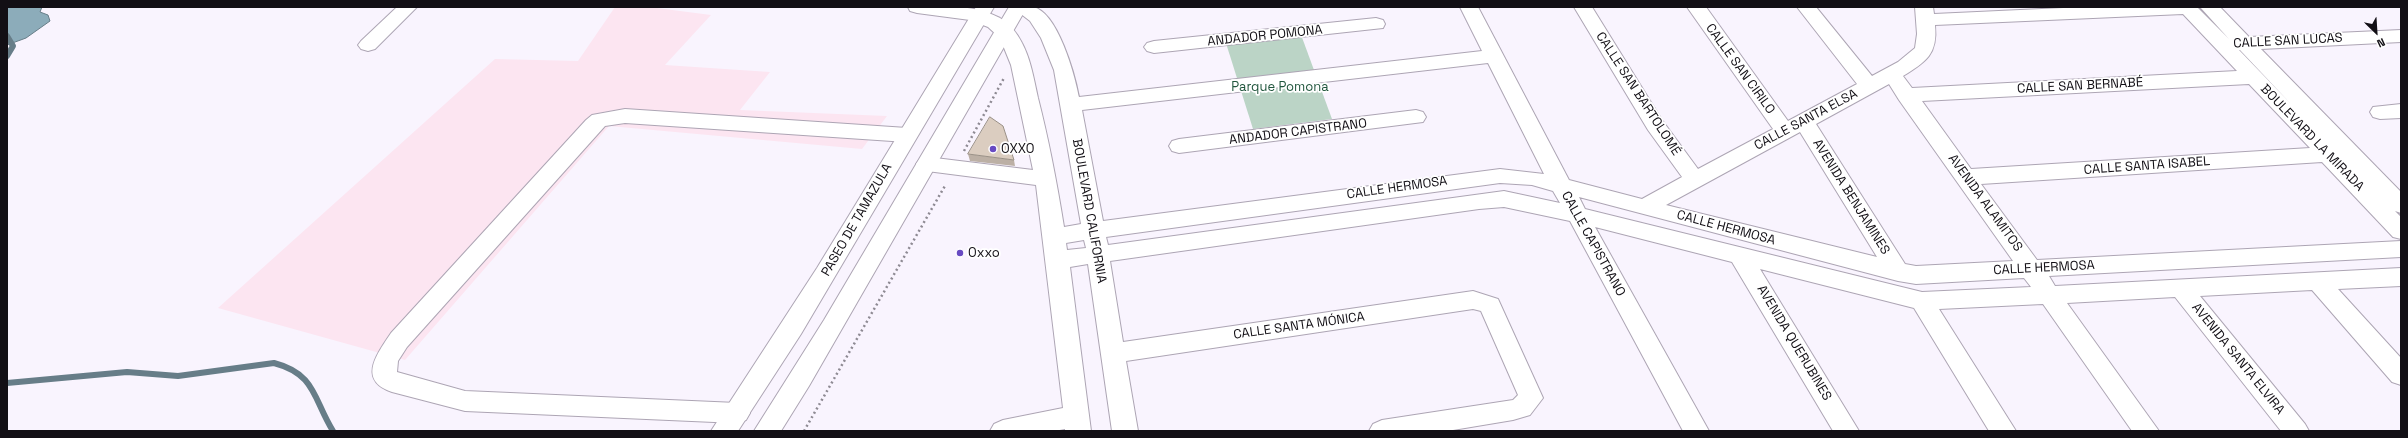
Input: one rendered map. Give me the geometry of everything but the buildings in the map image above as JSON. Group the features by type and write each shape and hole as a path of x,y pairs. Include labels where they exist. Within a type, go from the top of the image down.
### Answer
{"street":[{"path":"368,45 408,7"},
{"path":"917,7 982,12 1004,30 1017,53 1037,130 1044,179 1059,260 1077,424 1003,431"},
{"path":"767,431 848,302 926,164 1019,7"},
{"name":"BOULEVARD CALIFORNIA","path":"1019,7 1037,17 1051,38 1064,70 1098,254 1125,431"},
{"name":"CALLE CAPISTRANO","path":"1469,7 1561,185 1696,431"},
{"name":"CALLE SAN BARTOLOMÉ","path":"1583,7 1655,125 1694,179"},
{"name":"CALLE SAN CIRILO","path":"1696,7 1785,131"},
{"path":"1806,7 1869,86"},
{"path":"1924,11 2187,7"},
{"name":"BOULEVARD LA MIRADA","path":"2187,7 2401,231"},
{"name":"BOULEVARD LA MIRADA","path":"2209,7 2401,205"},
{"name":"CALLE SANTA ELSA","path":"1644,207 1892,74 1922,55 1926,49 1924,11"},
{"name":"PASEO DE TAMAZULA","path":"724,431 812,298 906,135 982,12"},
{"name":"ANDADOR POMONA","path":"1154,47 1376,24"},
{"name":"CALLE SAN LUCAS","path":"2223,45 2401,36"},
{"path":"1070,105 1396,66 1493,56"},
{"name":"AVENIDA ALAMITOS","path":"1892,74 2032,268 2146,431"},
{"name":"CALLE SAN BERNABÉ","path":"1906,94 2254,77"},
{"path":"2380,112 2401,111"},
{"path":"737,413 465,401 392,382 385,376 386,360 399,340 599,120 625,116 906,135"},
{"name":"ANDADOR CAPISTRANO","path":"1179,146 1416,117"},
{"name":"AVENIDA BENJAMINES","path":"1804,121 1898,272"},
{"name":"CALLE SANTA ISABEL","path":"1967,177 2328,154"},
{"path":"926,164 1044,179"},
{"name":"CALLE HERMOSA","path":"1055,236 1093,229 1472,178 1500,176 1532,178 1898,272 1933,275 2032,268 2401,249"},
{"name":"CALLE HERMOSA","path":"1059,260 1479,201 1504,199 1530,203 1922,301 2317,280 2401,277"},
{"name":"AVENIDA QUERUBINES","path":"1740,256 1846,431"},
{"path":"2317,280 2401,375"},
{"name":"AVENIDA SANTA ELVIRA","path":"2180,288 2296,431"},
{"name":"CALLE SANTA MÓNICA","path":"1113,353 1473,300 1485,302 1492,308 1531,398 1521,408 1382,431"},
{"path":"1922,301 2003,431"}],"path":[{"path":"804,431 956,167 1017,53"}],"shaded area":[{"path":"615,7 649,7 711,15 665,65 770,72 740,110 887,116 862,149 609,126 405,360 218,308 495,59 578,61"}],"green space":[{"name":"Parque Pomona","path":"1300,32 1332,119 1253,129 1225,40"}],"water":[{"path":"7,7 42,7 40,12 48,15 50,21 26,38 7,45"}],"waterway":[{"path":"7,36 13,46 7,56"},
{"path":"7,383 127,372 178,376 274,363 288,368 306,381 317,398 333,431"}],"place":[{"name":"OXXO","path":"993,149"},
{"name":"Oxxo","path":"960,253"}]}
